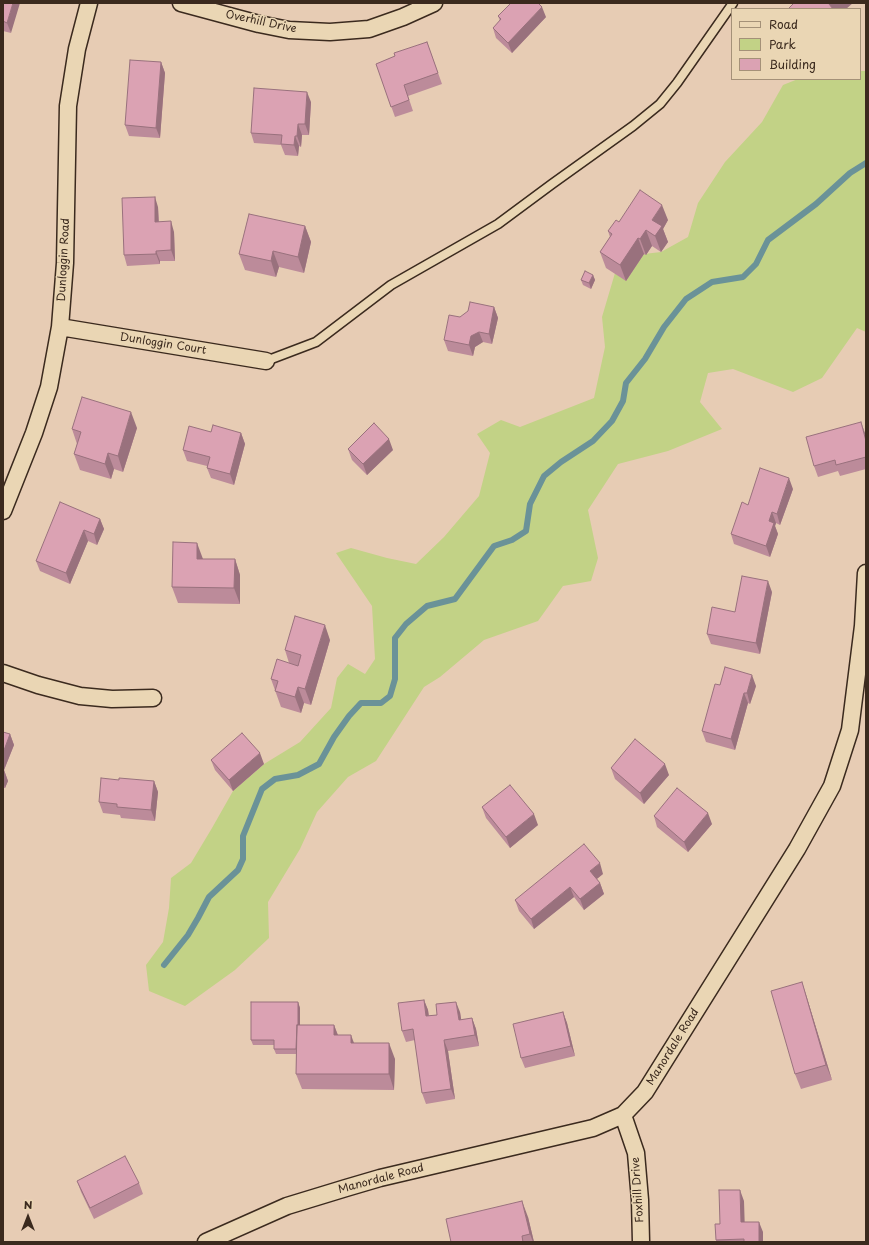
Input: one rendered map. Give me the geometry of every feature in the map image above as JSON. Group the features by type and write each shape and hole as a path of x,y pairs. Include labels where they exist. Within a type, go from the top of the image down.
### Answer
{"street":[{"name":"Dunloggin Road","path":"3,511 34,433 49,387 60,327 65,263 68,106 77,50 89,3"},
{"name":"Overhill Drive","path":"181,3 259,24 289,30 330,32 369,29 403,18 434,3"},
{"name":"Dunloggin Court","path":"60,327 266,361"},
{"name":"Manordale Road","path":"206,1242 287,1206 380,1178 593,1128 623,1115 645,1092 797,849 832,786 850,730 863,626 866,573"},
{"path":"3,673 38,685 80,696 112,699 153,698"},
{"name":"Foxhill Drive","path":"623,1115 636,1153 640,1200 640,1242"}],"lane":[{"path":"266,361 316,342 391,285 498,224 633,126 660,104 677,83 733,3"}],"green space":[{"path":"861,71 866,71 866,332 857,328 822,378 793,392 733,369 708,373 700,402 722,429 668,451 618,464 588,510 598,558 591,581 563,586 538,621 484,640 440,677 424,687 376,761 348,777 317,812 300,849 268,902 269,938 235,970 185,1006 149,991 146,965 163,942 169,908 171,878 191,863 233,791 264,764 300,742 331,708 337,678 348,664 365,674 375,659 372,606 336,553 351,548 416,564 444,537 479,496 490,453 477,434 501,420 520,427 594,398 605,347 602,317 615,273 626,280 644,254 661,252 688,237 698,203 725,162 762,122 783,85 796,80 861,80"}],"building":[{"path":"3,3 13,3 7,23 3,21"},
{"path":"511,3 538,3 542,7 508,43 493,28 501,19 498,16"},
{"path":"794,3 830,3 829,4 832,8 789,8"},
{"path":"427,42 438,73 404,85 409,100 391,107 376,64 395,56 394,53"},
{"path":"130,60 161,62 156,128 125,125"},
{"path":"254,88 307,92 305,124 298,124 297,136 295,136 294,145 281,144 282,135 251,133"},
{"path":"640,190 662,205 652,220 662,226 655,236 646,230 640,239 638,238 620,265 600,252 612,234 608,231 616,220 619,222"},
{"path":"155,197 155,222 171,221 171,250 156,251 156,254 124,255 122,198"},
{"path":"249,214 305,226 298,257 273,251 271,261 239,254"},
{"path":"585,271 593,275 589,283 581,280"},
{"path":"470,302 494,307 489,334 479,332 471,336 469,345 444,340 449,315 460,317 468,311"},
{"path":"82,397 131,412 118,456 108,453 105,464 74,454 81,432 72,429"},
{"path":"861,422 866,441 866,457 836,465 835,460 814,466 806,437"},
{"path":"374,423 389,439 363,464 348,449"},
{"path":"213,425 241,433 230,474 207,468 210,457 183,450 189,426 211,432"},
{"path":"760,468 789,478 777,514 772,512 769,521 774,523 766,546 731,534 742,502 748,505"},
{"path":"60,502 100,519 94,534 84,530 66,573 36,561"},
{"path":"173,542 197,543 197,559 235,559 234,588 172,587"},
{"path":"742,576 768,581 756,643 707,634 712,607 735,612"},
{"path":"295,616 325,625 305,689 298,687 295,697 275,691 278,681 271,679 277,659 298,666 301,655 285,650"},
{"path":"725,667 752,675 747,693 744,693 731,739 702,731 715,684 720,685"},
{"path":"3,732 10,734 3,753"},
{"path":"242,733 260,753 229,780 211,760"},
{"path":"635,739 665,764 640,793 611,768"},
{"path":"101,778 154,781 151,810 117,807 117,804 99,802"},
{"path":"510,785 534,814 506,837 482,807"},
{"path":"677,788 708,813 684,842 654,816"},
{"path":"584,844 600,863 590,871 600,883 580,899 570,887 531,919 515,900"},
{"path":"802,982 826,1065 795,1074 771,991"},
{"path":"424,1000 426,1016 437,1015 436,1004 456,1002 459,1020 472,1018 475,1035 444,1040 451,1089 422,1093 413,1029 402,1031 398,1003"},
{"path":"251,1002 298,1002 296,1049 274,1049 274,1040 251,1040"},
{"path":"563,1012 571,1046 521,1058 513,1024"},
{"path":"297,1025 334,1025 334,1035 351,1035 351,1043 389,1043 389,1074 296,1074"},
{"path":"125,1156 139,1183 90,1208 77,1181"},
{"path":"719,1190 740,1190 741,1222 759,1222 759,1242 744,1242 744,1239 716,1240 715,1224 720,1224"},
{"path":"522,1201 530,1234 522,1236 523,1242 451,1242 446,1219"}],"waterway":[{"path":"164,965 188,935 209,897 238,870 243,859 243,836 262,789 275,779 298,775 319,764 334,737 349,716 361,703 381,703 390,696 395,679 395,638 406,624 427,606 455,599 494,546 512,540 526,531 530,504 544,476 561,462 593,441 612,421 623,401 626,383 645,359 664,327 686,299 712,282 743,277 756,264 768,240 816,204 850,173 866,163"}]}
